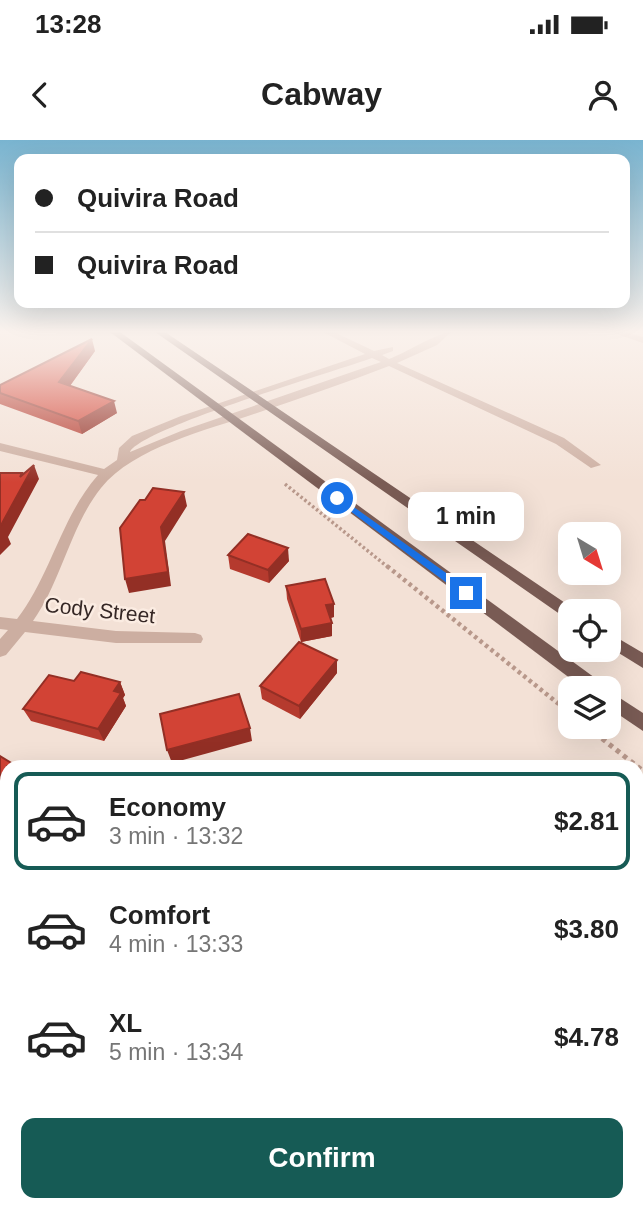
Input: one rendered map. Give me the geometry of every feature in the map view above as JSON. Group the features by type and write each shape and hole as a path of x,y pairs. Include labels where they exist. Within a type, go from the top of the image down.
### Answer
{"main road":[{"path":"180,382 580,676"},
{"path":"232,382 558,605"},
{"path":"621,647 643,663"},
{"path":"621,707 643,723"}],"street":[{"path":"123,461 125,447 136,439 215,408 294,382"},
{"path":"0,651 39,600 82,507 108,474 123,461 229,418 333,382"},
{"path":"432,382 560,441 595,465"},
{"path":"0,447 108,474"},
{"name":"Cody Street","path":"0,623 116,637 195,639"}],"path":[{"path":"276,477 558,703"},
{"path":"603,739 629,760"}],"building":[{"path":"6,382 59,382 114,401 78,421 0,393 0,385"},
{"path":"34,465 0,527 0,473 22,473 20,477"},
{"path":"153,488 184,492 161,527 168,572 125,579 120,528 140,500 145,500"},
{"path":"248,534 288,548 268,570 228,555"},
{"path":"325,579 334,604 326,605 332,623 301,629 286,586"},
{"path":"299,642 337,660 299,706 260,686"},
{"path":"81,672 120,682 114,691 121,693 98,729 23,709 49,675 74,681"},
{"path":"239,694 250,728 167,750 160,714"}],"route":[{"path":"337,498 466,593"}]}
